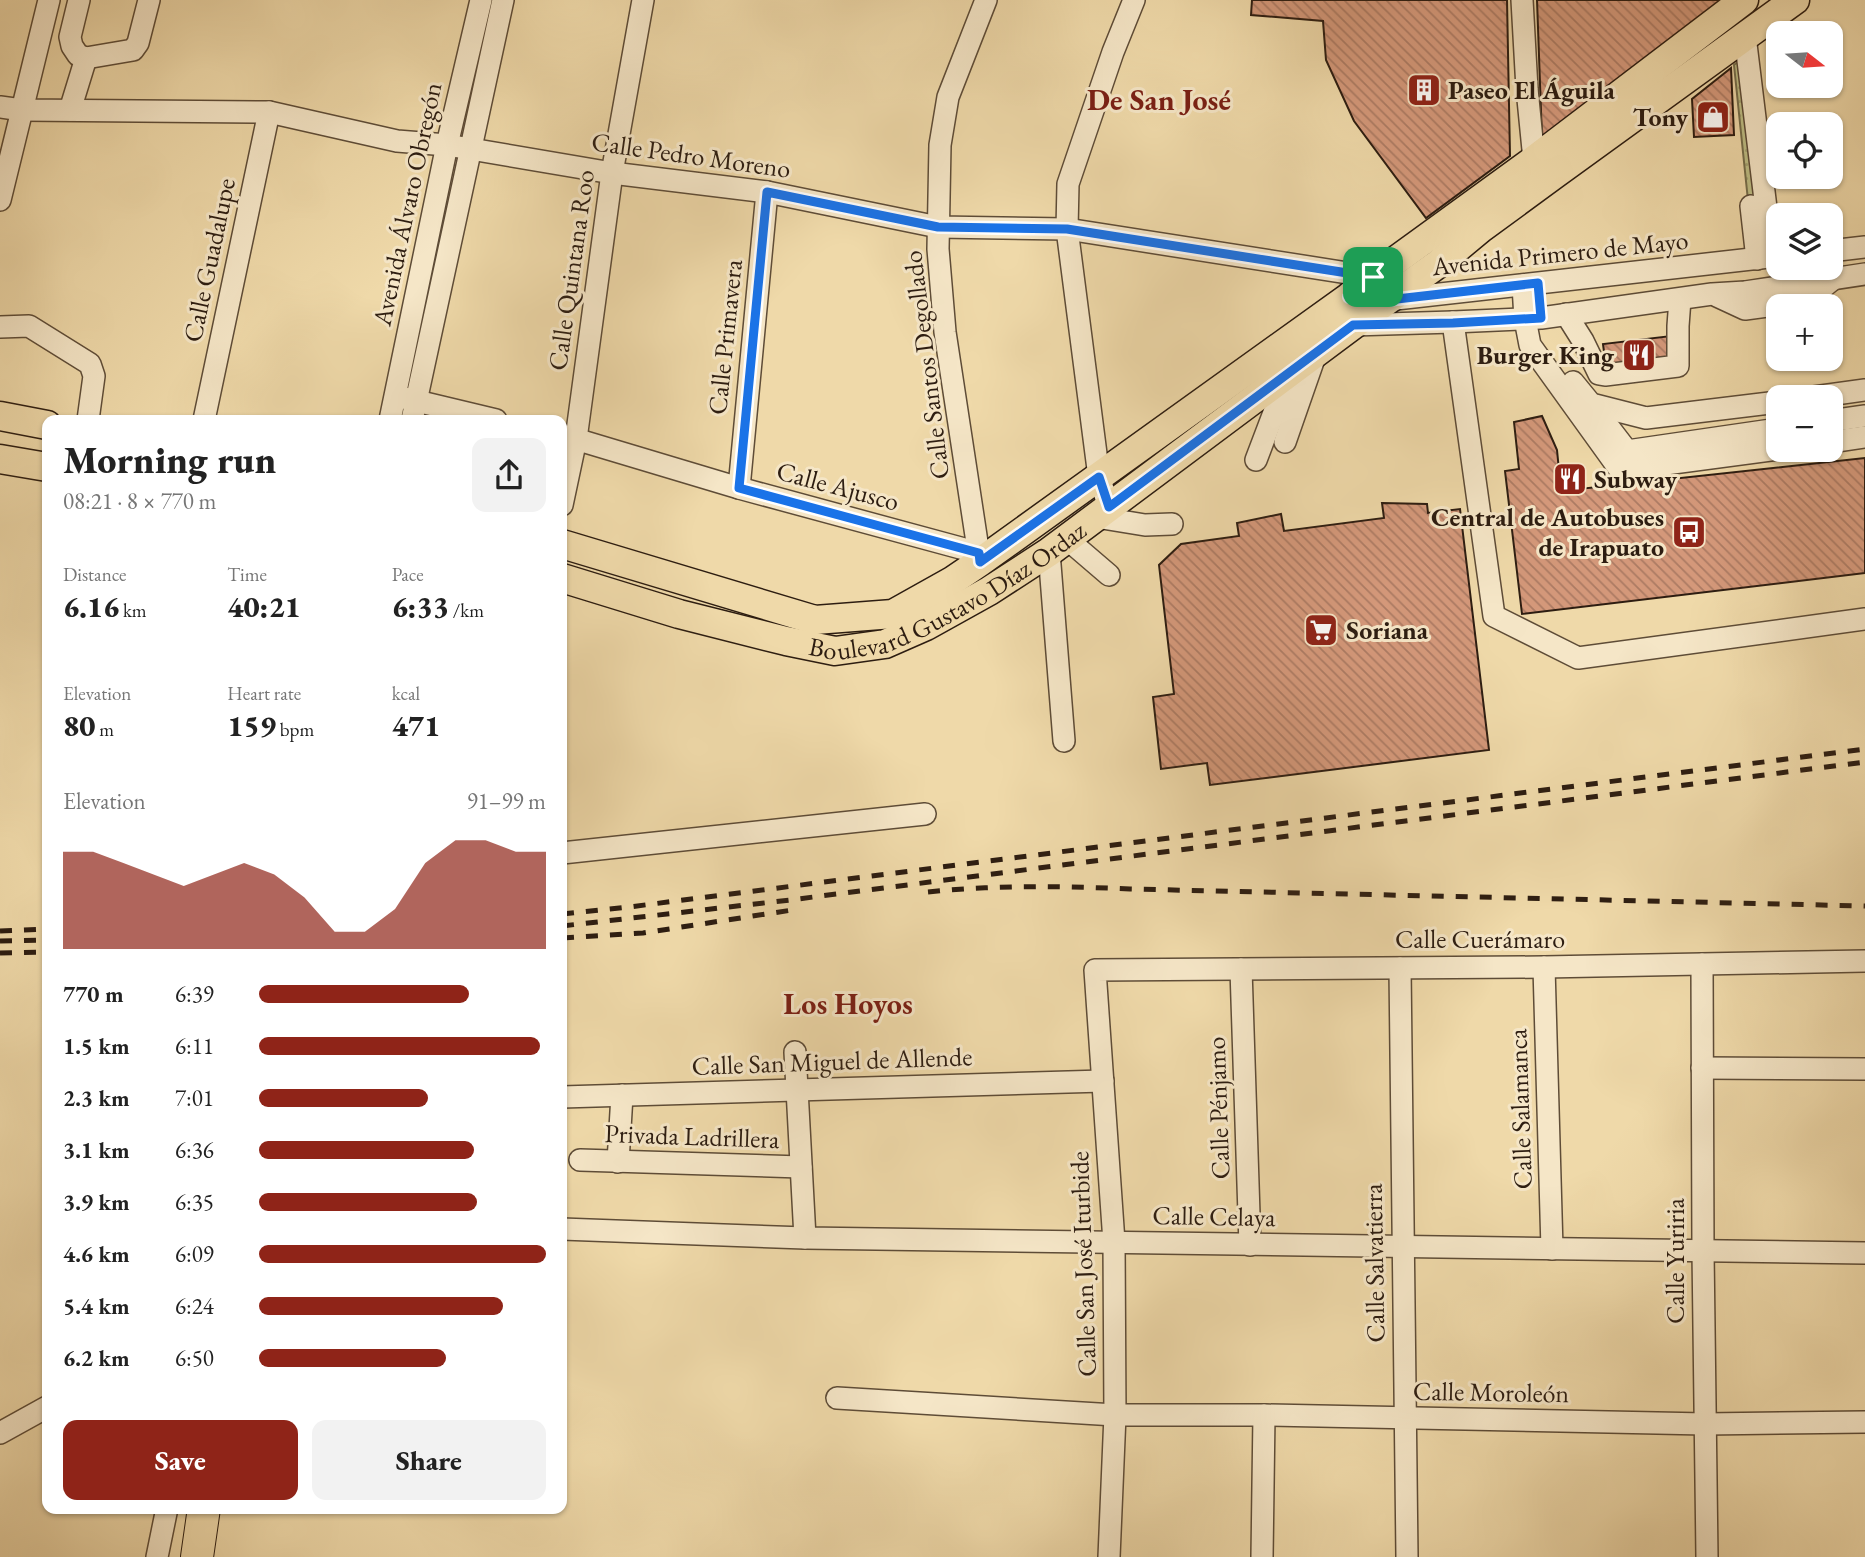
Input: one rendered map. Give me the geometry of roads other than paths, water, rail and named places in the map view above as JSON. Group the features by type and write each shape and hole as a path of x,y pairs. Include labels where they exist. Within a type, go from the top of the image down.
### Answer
{"highway":[{"path":"197,1557 203,1514"}],"main road":[{"name":"Boulevard Gustavo Díaz Ordaz","path":"567,580 679,614 835,651 885,644 926,626 989,591 1058,545 1353,325 1381,289 1534,160 1744,0"},
{"name":"Boulevard Gustavo Díaz Ordaz","path":"567,545 816,620 893,614 953,581 979,558 1099,477 1349,297 1381,289 1457,250 1480,229 1555,173 1795,0"},
{"path":"0,416 42,424"},
{"path":"0,459 42,466"}],"street":[{"path":"0,200 49,0"},
{"path":"79,0 70,37 72,46 78,55 96,57 133,50 138,43 149,0"},
{"name":"Avenida Álvaro Obregón","path":"391,415 447,145 481,0"},
{"name":"Avenida Álvaro Obregón","path":"414,411 503,0"},
{"name":"Calle Quintana Roo","path":"567,456 642,0"},
{"name":"Calle Santos Degollado","path":"979,558 945,332 938,227 940,145 948,97 986,0"},
{"path":"1134,0 1113,52 1068,184 1067,229 1102,512 1145,525 1172,524"},
{"path":"1522,0 1534,160"},
{"path":"1739,40 1766,235"},
{"path":"69,110 96,57"},
{"path":"397,141 427,132 449,114 457,99"},
{"name":"Calle Pedro Moreno","path":"0,107 23,110 269,112 397,141 447,145 612,173 767,192 938,227 1067,229 1381,289"},
{"name":"Calle Guadalupe","path":"205,415 269,112"},
{"name":"Calle Primavera","path":"739,488 767,192"},
{"path":"1843,250 1865,247"},
{"name":"Avenida Primero de Mayo","path":"1381,289 1531,284 1766,257"},
{"path":"1353,325 1533,318 1745,292 1849,276 1865,293"},
{"path":"1531,284 1533,318 1530,345 1620,470 1766,451"},
{"path":"1566,314 1599,374 1605,376 1678,366 1680,299"},
{"path":"1533,318 1542,340 1627,451 1766,431"},
{"path":"1453,323 1494,616 1578,658 1865,619"},
{"path":"0,327 29,326 90,364 94,376 89,415"},
{"path":"1285,442 1316,353"},
{"path":"1256,460 1289,373"},
{"path":"1843,393 1865,390"},
{"path":"395,396 414,411 450,415"},
{"path":"1591,404 1646,418 1766,403"},
{"path":"1843,419 1865,416"},
{"name":"Calle Ajusco","path":"569,437 979,558"},
{"path":"1843,440 1865,437"},
{"path":"1058,545 1108,575"},
{"path":"1058,545 1063,741"},
{"path":"567,852 925,814"},
{"name":"Calle Cuerámaro","path":"1096,970 1544,967 1865,961"},
{"name":"Calle Yuriria","path":"1702,964 1707,1557"},
{"name":"Calle Salamanca","path":"1544,967 1552,1249"},
{"name":"Calle Salvatierra","path":"1400,968 1407,1557"},
{"name":"Calle Pénjamo","path":"1241,969 1251,1245"},
{"name":"Calle San José Iturbide","path":"1096,970 1114,1241 1115,1415 1109,1557"},
{"path":"795,1052 805,1238"},
{"path":"1702,1068 1865,1069"},
{"name":"Calle San Miguel de Allende","path":"567,1097 1103,1081"},
{"path":"618,1162 622,1094"},
{"name":"Privada Ladrillera","path":"580,1160 802,1167"},
{"name":"Calle Celaya","path":"567,1229 805,1238 1865,1253"},
{"name":"Calle Moroleón","path":"837,1398 1115,1415 1264,1415 1705,1424 1865,1422"},
{"path":"0,1433 42,1410"},
{"path":"1262,1557 1264,1415"},
{"path":"157,1557 166,1514"}],"railway":[{"path":"567,913 1865,749"},
{"path":"567,925 790,900 1865,762"},
{"path":"928,892 1054,887 1865,906"},
{"path":"567,938 643,933 792,910"},
{"path":"0,931 42,929"},
{"path":"0,941 42,940"},
{"path":"0,953 42,952"}],"place":[{"name":"Paseo El Águila","path":"1424,90"},
{"name":"Tony","path":"1713,117"},
{"name":"Burger King","path":"1639,355"},
{"name":"Subway","path":"1570,479"},
{"name":"Central de Autobuses de Irapuato","path":"1689,532"},
{"name":"Soriana","path":"1321,630"}],"district":[{"name":"De San José","path":"1159,100"},
{"name":"Los Hoyos","path":"848,1004"}]}
